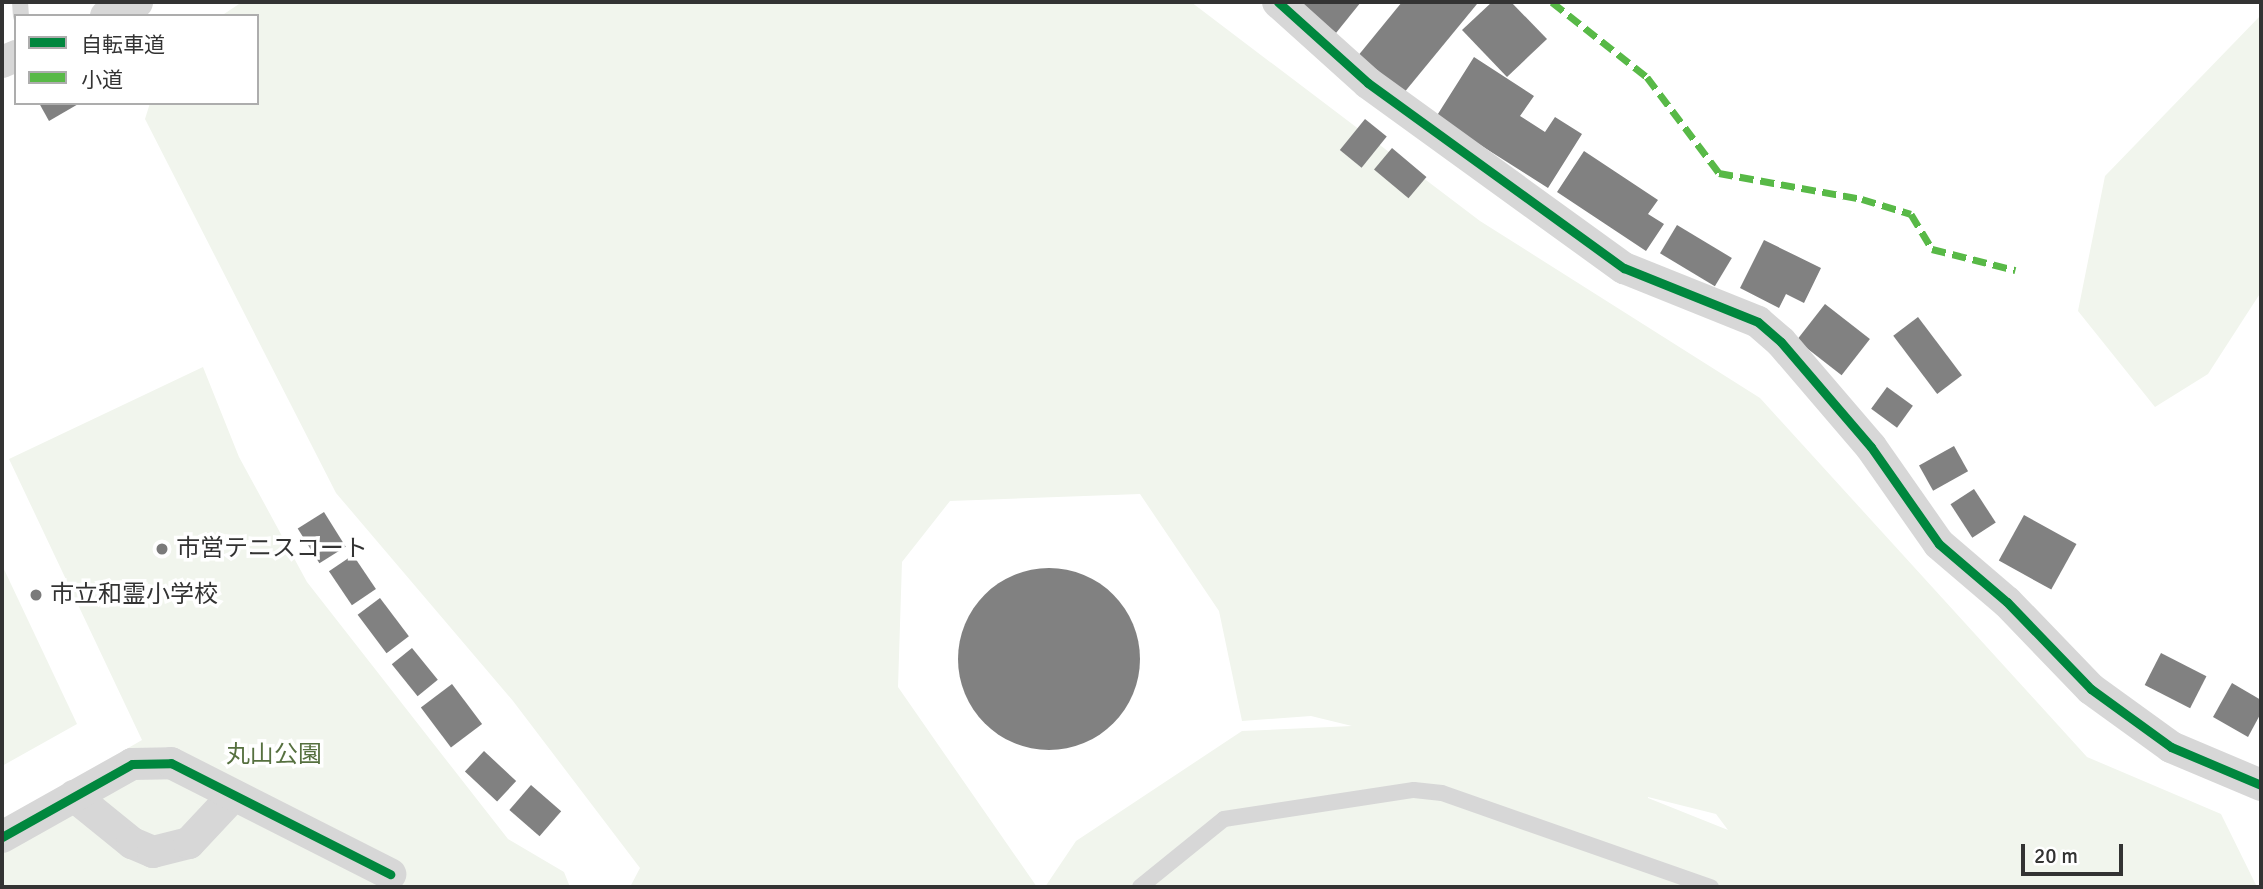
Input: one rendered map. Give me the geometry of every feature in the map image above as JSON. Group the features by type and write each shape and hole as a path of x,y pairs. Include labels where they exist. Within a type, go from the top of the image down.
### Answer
{"street":[{"path":"110,14 137,2"},
{"path":"1278,2 1368,83 1624,268 1758,322 1781,342 1871,447 1939,544 2007,602 2091,688 2171,747 2261,785"},
{"path":"2,837 132,764 171,763 390,873"},
{"path":"74,796 132,843 153,852 189,843 233,796"}],"lane":[{"path":"1140,887 1224,819 1415,790 1442,793 1711,887"}],"green space":[{"path":"242,2 1191,2 1480,221 1760,398 2087,757 2221,814 2257,887 1045,887 1076,841 1242,731 1352,726 1311,716 1242,721 1219,611 1140,494 950,501 902,562 898,687 1037,887 630,887 640,868 513,701 336,493 145,119 149,105 259,105 259,14 224,14","holes":["1648,797 1716,814 1728,830 1648,798"]},
{"path":"2261,15 2261,292 2208,374 2155,407 2078,311 2105,176"},
{"name":"丸山公園","path":"203,367 239,457 307,582 508,839 564,872 570,887 2,887 2,821 142,740 9,459"},
{"path":"2,565 77,724 2,766"}],"building":[{"path":"1295,2 1361,2 1336,33"},
{"path":"1402,2 1477,4 1403,94 1357,57"},
{"path":"1492,2 1511,2 1547,39 1507,77 1462,30"},
{"path":"1474,57 1534,96 1520,116 1545,132 1555,117 1582,134 1548,188 1436,117"},
{"path":"40,105 77,105 49,121"},
{"path":"1365,119 1387,137 1362,168 1340,150"},
{"path":"1392,148 1426,177 1408,198 1374,169"},
{"path":"1584,151 1658,200 1648,214 1664,224 1646,251 1557,192"},
{"path":"1677,225 1732,258 1715,286 1660,253"},
{"path":"1764,240 1821,268 1804,303 1786,294 1779,308 1740,288"},
{"path":"1825,304 1870,339 1842,375 1797,340"},
{"path":"1918,317 1962,375 1937,394 1893,336"},
{"path":"1887,387 1913,406 1897,428 1871,409"},
{"path":"1954,446 1968,471 1933,491 1919,465"},
{"path":"1974,489 1996,523 1972,538 1951,504"},
{"path":"324,512 346,547 319,563 298,528"},
{"path":"2024,515 2076,544 2051,590 1999,560"},
{"path":"353,555 376,589 352,605 329,571"},
{"path":"1049,568 1084,575 1113,595 1133,624 1140,659 1133,694 1113,723 1084,743 1049,750 1014,743 985,723 965,694 958,659 965,624 985,595 1014,575"},
{"path":"380,598 409,636 387,653 358,615"},
{"path":"412,648 438,680 418,696 392,664"},
{"path":"2161,653 2206,676 2190,708 2145,685"},
{"path":"2232,683 2261,700 2261,713 2248,737 2213,717"},
{"path":"452,684 482,724 451,747 421,707"},
{"path":"484,751 516,781 497,801 465,771"},
{"path":"531,785 561,811 540,836 509,810"}],"marked path":[{"path":"1552,2 1647,77 1719,173 1862,199 1911,214 1932,249 2015,270"}],"cycle path":[{"path":"1278,2 1368,83 1624,268 1758,322 1781,342 1871,447 1939,544 2007,602 2091,689 2171,747 2261,785"},
{"path":"2,837 132,764 171,763 390,874"}],"place":[{"name":"市営テニスコート","path":"162,549"},
{"name":"市立和霊小学校","path":"36,595"}]}
